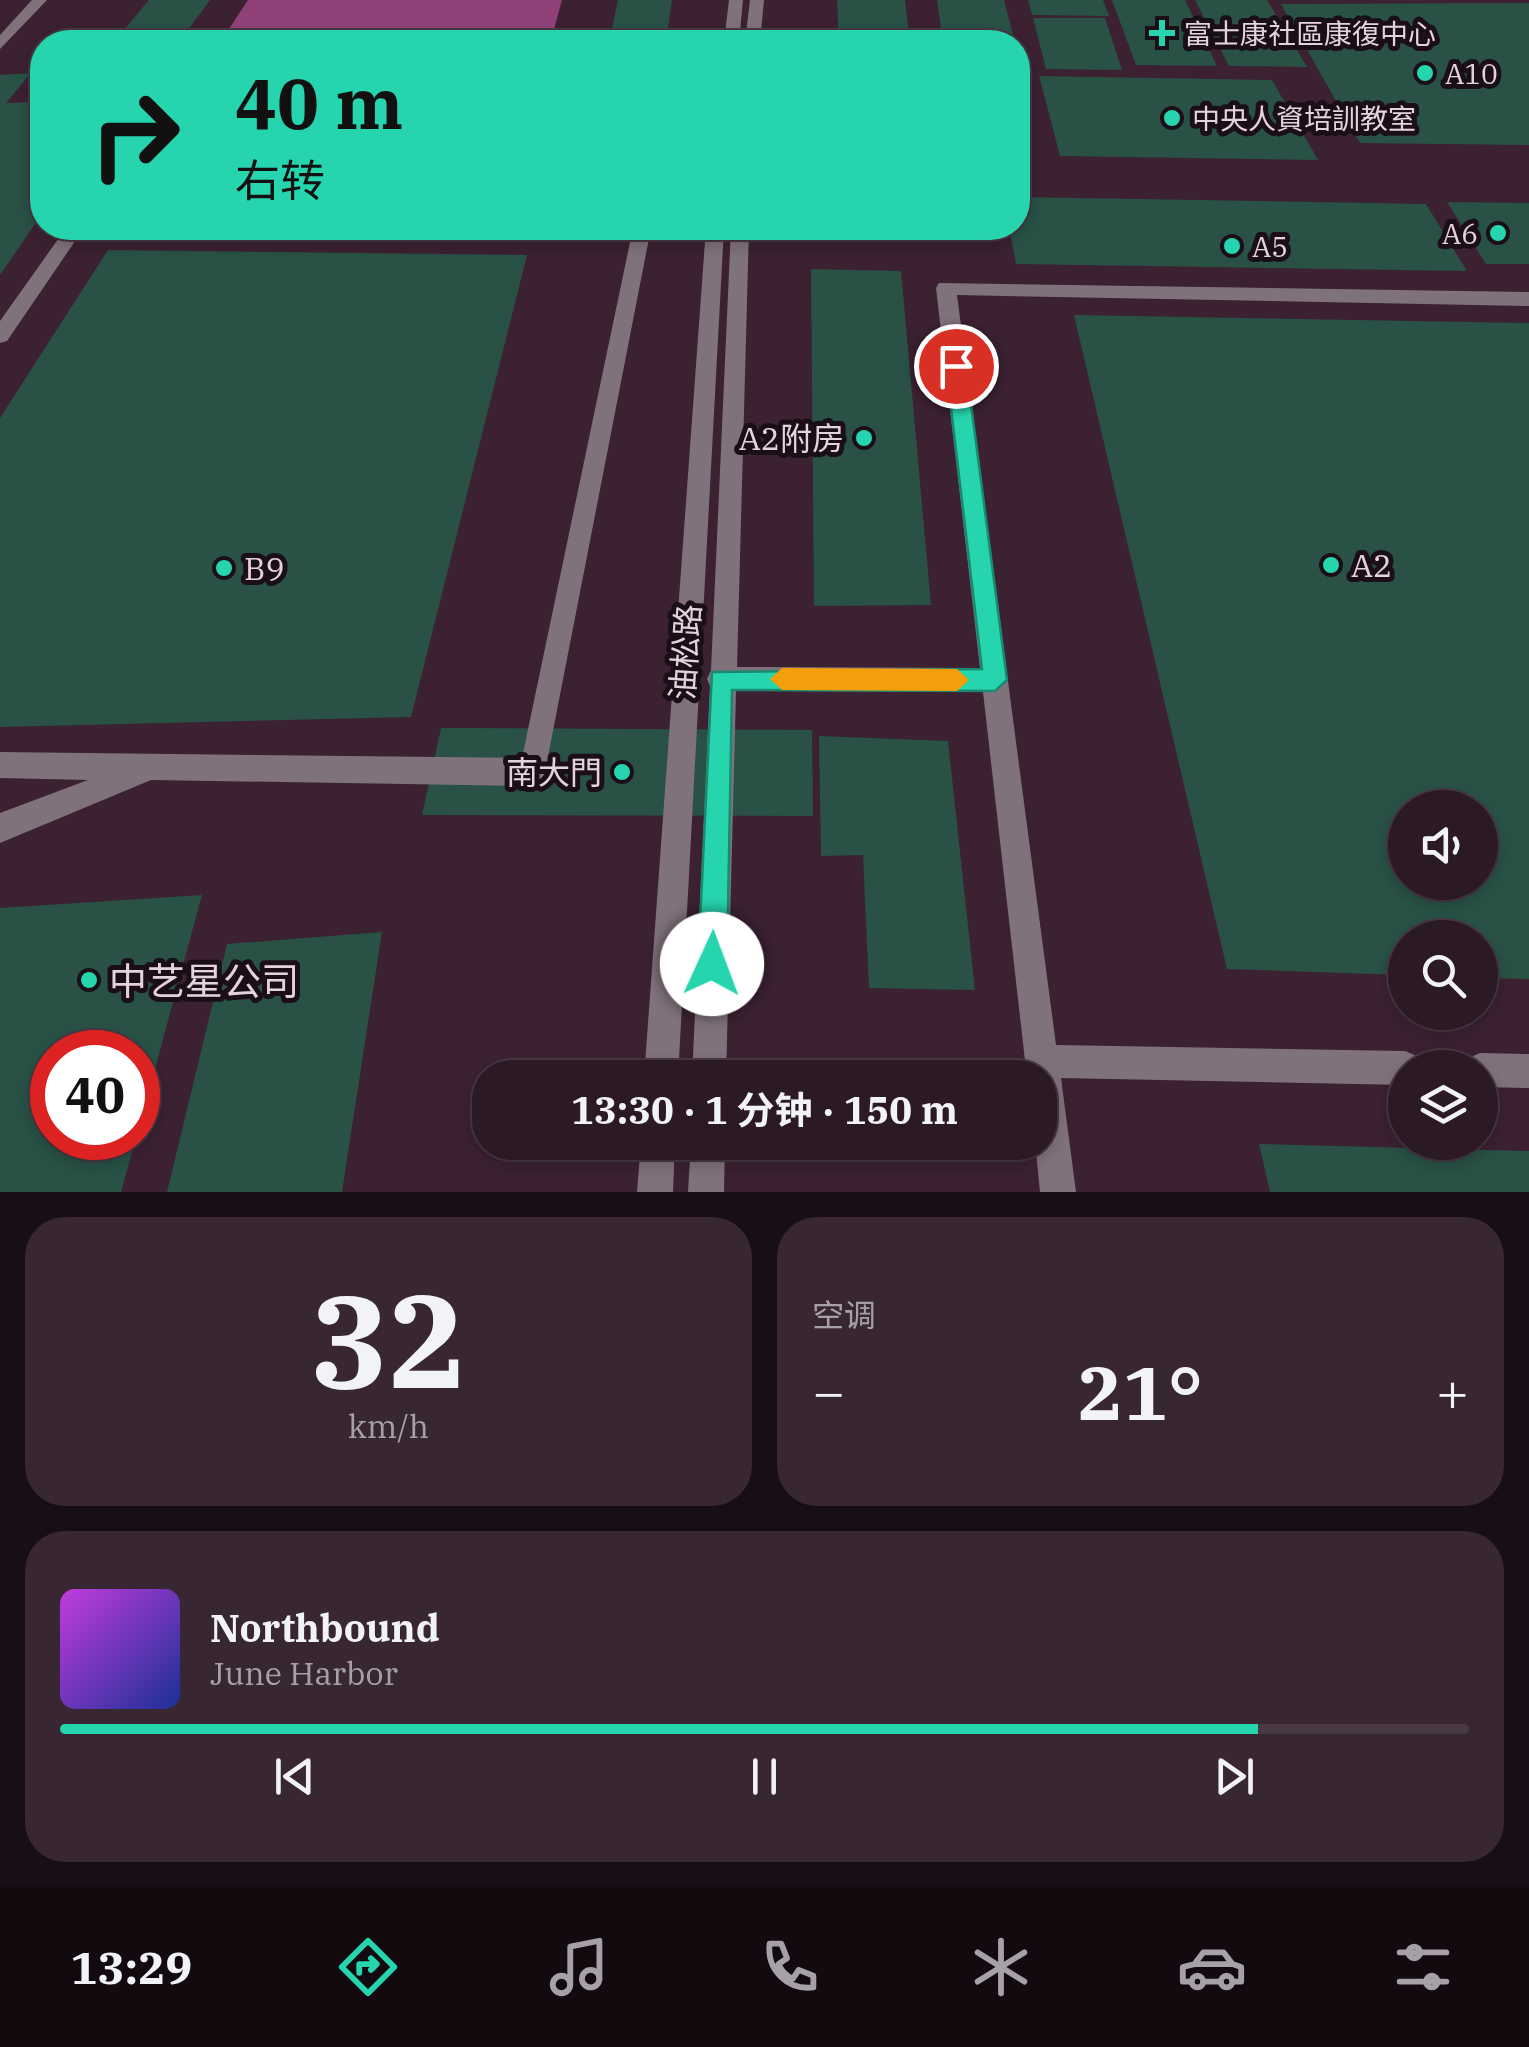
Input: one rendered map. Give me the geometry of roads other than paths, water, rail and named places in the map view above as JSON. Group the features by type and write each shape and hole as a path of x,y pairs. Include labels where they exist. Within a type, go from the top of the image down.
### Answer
{"street":[{"path":"0,44 40,0"},
{"path":"733,30 736,0"},
{"path":"755,30 757,0"},
{"path":"0,336 67,240"},
{"path":"0,765 534,772 640,240"},
{"name":"油松路","path":"662,1060 713,240"},
{"name":"油松路","path":"709,1060 720,679 739,240"},
{"path":"1042,1060 946,288 1529,298"},
{"path":"720,679 995,680"},
{"path":"0,828 153,768"},
{"path":"1057,1061 1388,1068"},
{"path":"1498,1070 1529,1071"},
{"path":"655,1192 657,1160"},
{"path":"706,1192 707,1160"},
{"path":"1054,1160 1058,1192"}],"place":[{"name":"富士康社區康復中心","path":"1162,33"},
{"name":"A10","path":"1425,73"},
{"name":"中央人資培訓教室","path":"1172,118"},
{"name":"A6","path":"1498,233"},
{"name":"A5","path":"1232,246"},
{"name":"A2附房","path":"864,438"},
{"name":"A2","path":"1331,565"},
{"name":"B9","path":"224,568"},
{"name":"南大門","path":"622,772"},
{"name":"中艺星公司","path":"89,980"}]}
